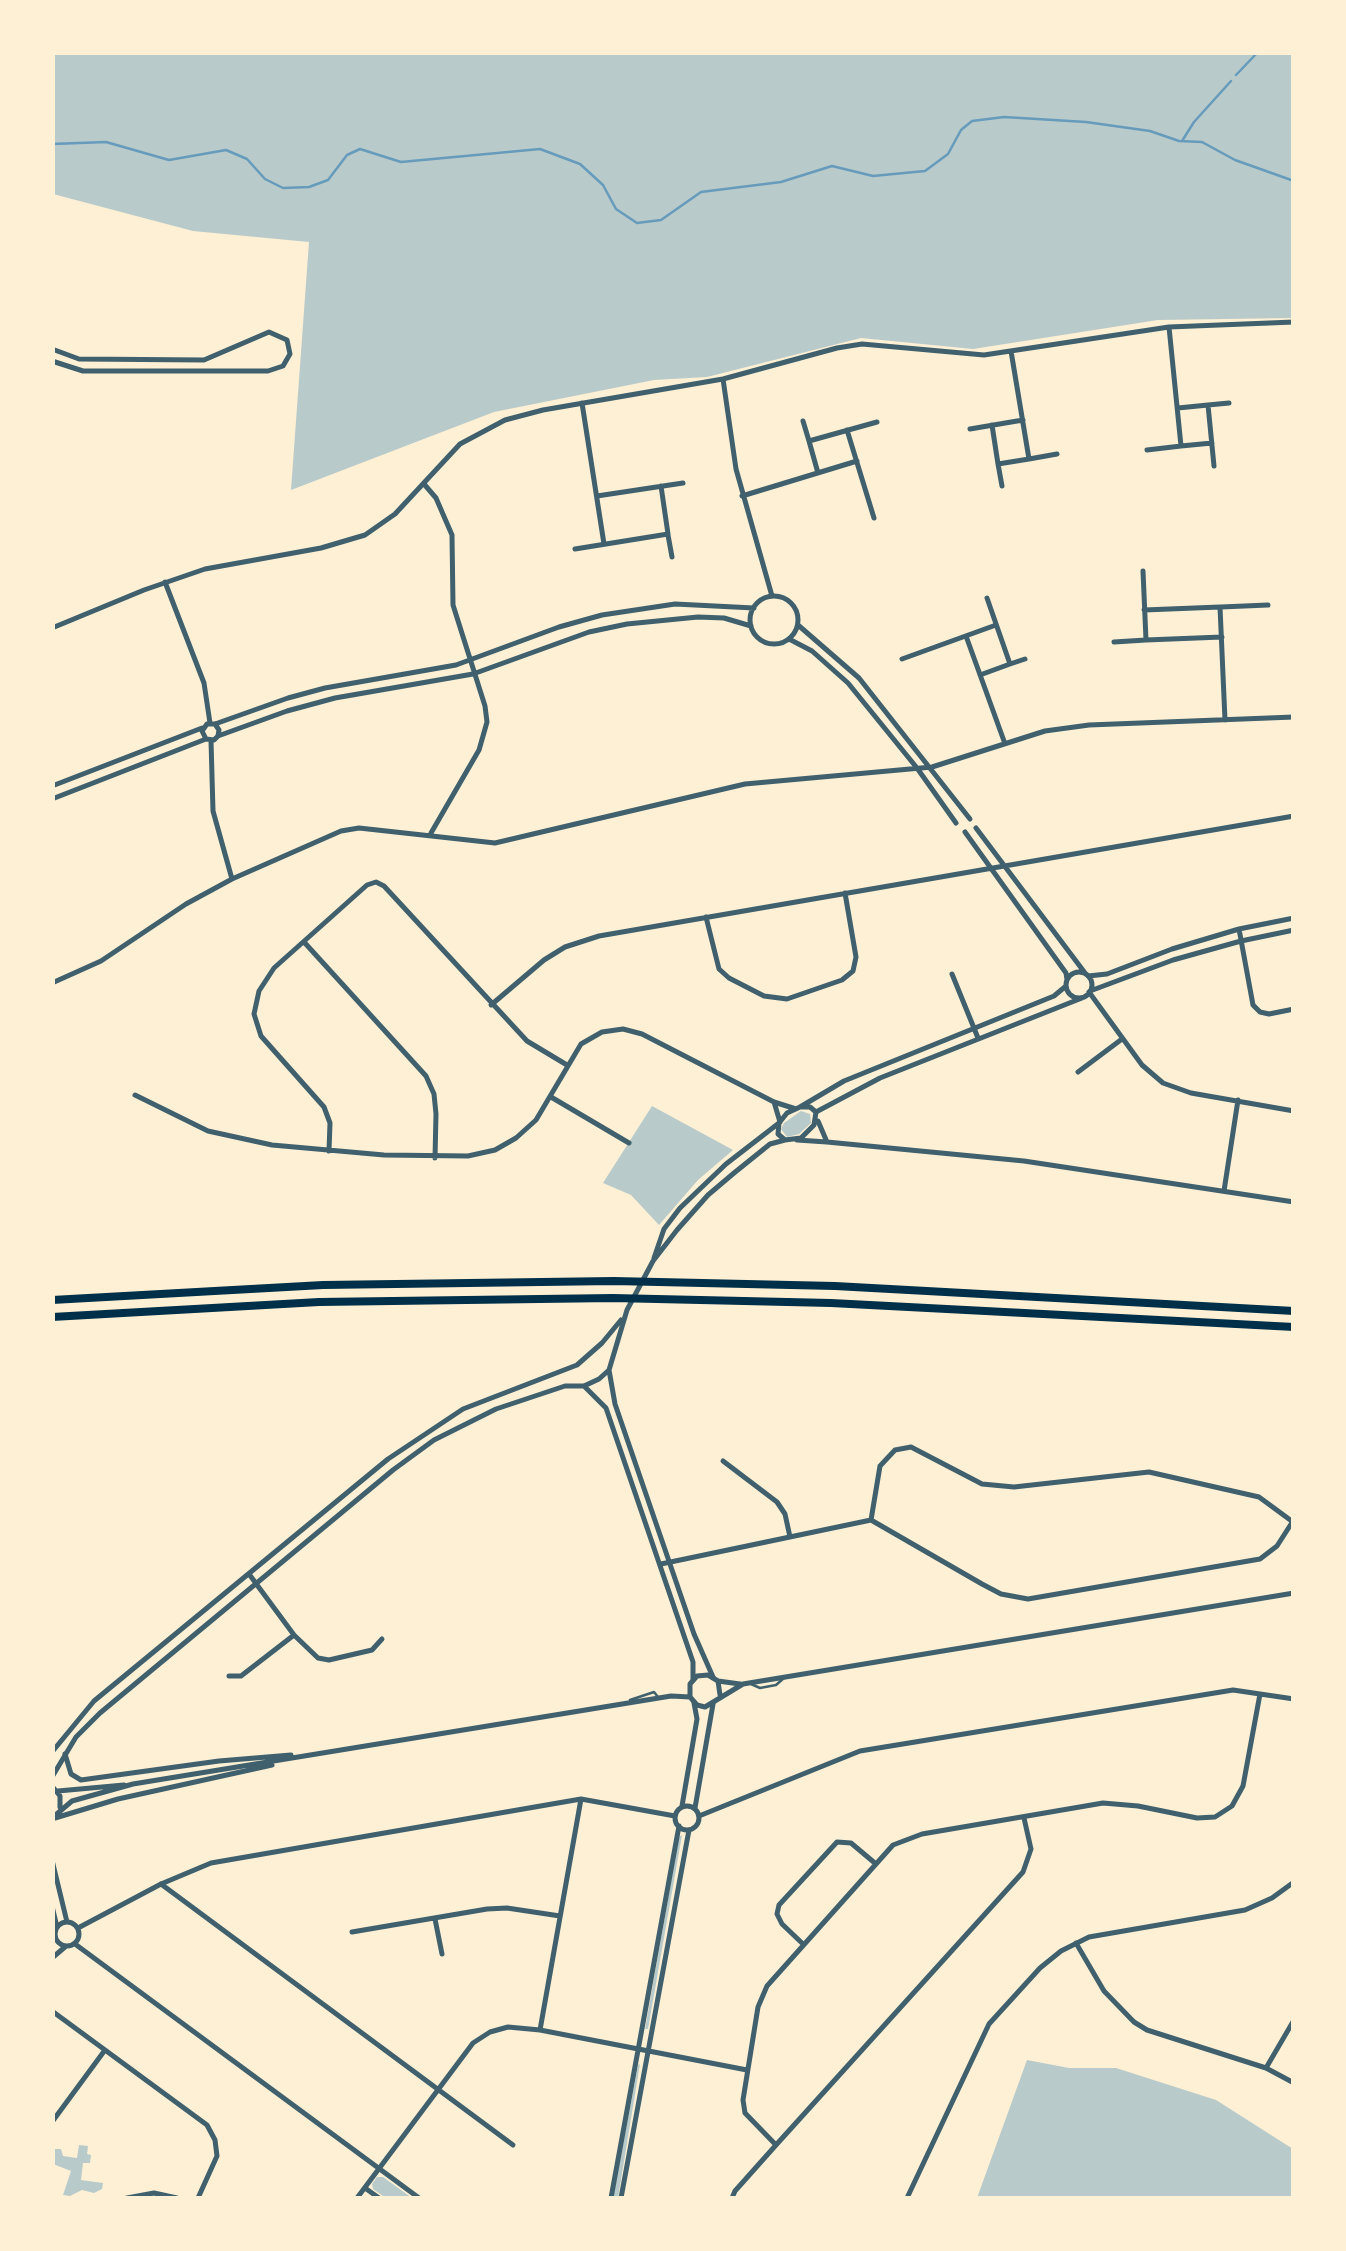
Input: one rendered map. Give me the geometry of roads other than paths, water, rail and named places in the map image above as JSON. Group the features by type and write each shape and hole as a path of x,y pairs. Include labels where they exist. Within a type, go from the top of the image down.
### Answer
{"highway":[{"path":"52,1300 323,1285 614,1281 835,1286 1294,1311"},
{"path":"52,1317 354,1301 613,1298 831,1303 1294,1327"}],"street":[{"path":"52,628 206,569 321,548 365,535 395,514 447,457 480,431 506,420 723,380 862,344 966,354 1011,351 1170,326 1294,322"},
{"path":"1170,326 1181,446"},
{"path":"52,349 79,359 204,360 269,332 287,340 290,354 284,366 268,371 83,371 52,360"},
{"path":"1011,351 1029,459"},
{"path":"723,380 742,496 772,596"},
{"path":"582,403 604,544"},
{"path":"1178,408 1229,403"},
{"path":"1208,405 1214,466"},
{"path":"970,429 1023,420"},
{"path":"803,421 818,473"},
{"path":"809,441 877,422"},
{"path":"992,425 1002,486"},
{"path":"847,430 874,518"},
{"path":"1147,450 1212,444"},
{"path":"998,464 1058,454"},
{"path":"742,496 856,461"},
{"path":"596,496 682,482"},
{"path":"424,484 436,498 452,535 453,605 485,706 486,734 430,835"},
{"path":"660,486 672,557"},
{"path":"575,549 668,534"},
{"path":"1143,572 1146,640"},
{"path":"165,582 204,683 213,724 220,730 218,736"},
{"path":"52,786 213,724 325,688 469,661 558,627 615,612 675,604 754,608 772,596"},
{"path":"52,799 287,710 473,674 576,636 627,624 698,616 724,618 751,626 762,641 771,644 789,639 798,625 797,614 792,604 772,596"},
{"path":"986,598 1010,664"},
{"path":"1144,610 1268,604"},
{"path":"1220,607 1225,720"},
{"path":"751,626 754,608"},
{"path":"798,625 859,678 970,819"},
{"path":"902,659 996,625"},
{"path":"966,636 1004,742"},
{"path":"1114,642 1222,637"},
{"path":"789,639 812,651 848,683 956,823"},
{"path":"980,675 1025,658"},
{"path":"52,983 102,961 186,904 232,879 359,828 495,843 745,784 932,767 1004,742 1088,725 1294,716"},
{"path":"202,728 208,740 220,842 232,879"},
{"path":"491,1004 521,977 565,947 599,936 1294,816"},
{"path":"976,828 1086,975 1090,992 1142,1065 1163,1082 1191,1092 1294,1110"},
{"path":"965,832 1066,973 1071,996 1082,998"},
{"path":"329,1150 330,1124 324,1107 262,1036 254,1014 259,991 274,968 367,884 376,882 384,886 527,1041 567,1066"},
{"path":"706,917 720,969 764,996 787,999 842,980 853,972 856,957 844,893"},
{"path":"720,1695 694,1634 615,1404 609,1370 626,1310 653,1261 664,1229 726,1164 798,1108 844,1082 1054,996 1074,973 1106,974 1239,929 1294,918"},
{"path":"1239,929 1253,1004 1260,1012 1269,1014 1294,1009"},
{"path":"794,1140 809,1131 816,1114 853,1090 1173,960 1241,940 1294,930"},
{"path":"304,942 426,1076 434,1094 435,1158"},
{"path":"952,974 978,1038"},
{"path":"135,1095 208,1131 272,1145 435,1158 468,1156 495,1150 516,1138 536,1120 581,1044 602,1032 623,1029 642,1034 774,1102 810,1108 827,1142"},
{"path":"1078,1072 1122,1039"},
{"path":"551,1097 629,1144"},
{"path":"1224,1191 1238,1100"},
{"path":"774,1102 780,1122 778,1134 785,1140"},
{"path":"653,1261 708,1195 770,1144 785,1140 1024,1161 1294,1202"},
{"path":"52,1752 94,1701 388,1458 463,1409 577,1365 599,1347 623,1318"},
{"path":"599,1347 612,1354"},
{"path":"577,1365 572,1374 606,1408 693,1662 692,1700 697,1719 682,1806 675,1816"},
{"path":"59,1810 61,1800 54,1785 65,1754 100,1713 392,1470 434,1440 496,1410 565,1386 582,1386 609,1370"},
{"path":"661,1564 871,1520 1001,1594 1028,1598 1260,1559 1277,1546 1293,1521 1259,1496 1148,1472 1014,1488 982,1484 912,1446 895,1450 880,1466 871,1520"},
{"path":"724,1461 777,1502 785,1514 790,1536"},
{"path":"249,1574 294,1634 318,1658 328,1660 372,1650 382,1639"},
{"path":"694,1808 713,1704 720,1695 746,1684 1294,1593"},
{"path":"228,1676 241,1676 294,1634"},
{"path":"671,1696 702,1674 746,1684"},
{"path":"700,1816 860,1752 1232,1690 1294,1700"},
{"path":"776,2145 745,2113 743,2100 758,2008 767,1986 893,1845 909,1837 1103,1804 1138,1806 1197,1818 1215,1817 1239,1797 1260,1694"},
{"path":"52,1818 72,1801 134,1784 671,1696 701,1706 713,1704"},
{"path":"65,1754 71,1774 82,1780 219,1760 314,1754"},
{"path":"52,1818 118,1798 314,1754"},
{"path":"54,1785 134,1784"},
{"path":"78,1928 161,1884 211,1863 581,1799 675,1816"},
{"path":"540,2030 581,1799"},
{"path":"621,2198 689,1830 700,1816 694,1808 682,1806"},
{"path":"611,2198 679,1826 675,1816"},
{"path":"732,2198 1023,1872 1030,1850 1024,1818"},
{"path":"679,1826 689,1830"},
{"path":"804,1945 782,1924 779,1905 837,1842 850,1842 876,1864"},
{"path":"52,1860 66,1922"},
{"path":"906,2198 988,2024 1040,1968 1061,1951 1104,1933 1245,1910 1294,1882"},
{"path":"161,1884 513,2146"},
{"path":"52,1906 57,1926 54,1942 66,1946"},
{"path":"352,1932 507,1908 560,1916"},
{"path":"435,1919 442,1954"},
{"path":"66,1922 78,1928"},
{"path":"57,1926 66,1922"},
{"path":"52,1958 75,1944 78,1928"},
{"path":"75,1944 419,2198"},
{"path":"1076,1944 1113,2004 1134,2022 1147,2030 1266,2068 1294,2083"},
{"path":"52,2012 207,2125 217,2149 216,2161 198,2198"},
{"path":"1266,2068 1294,2020"},
{"path":"357,2198 473,2043 490,2032 508,2027 540,2030 747,2070"},
{"path":"52,2122 105,2050"},
{"path":"365,2188 379,2198"},
{"path":"128,2198 154,2193 177,2198"}],"waterway":[{"path":"1236,75 1258,52"},
{"path":"1182,141 1231,81"},
{"path":"52,144 106,142 169,160 226,150 247,159 265,179 283,188 309,187 328,180 347,155 360,149 401,162 540,149 580,164 603,185 616,209 637,223 661,220 701,192 781,182 832,166 873,176 925,171 948,154 961,130 972,121 1004,117 1086,122 1202,142 1235,160 1294,181"}]}
